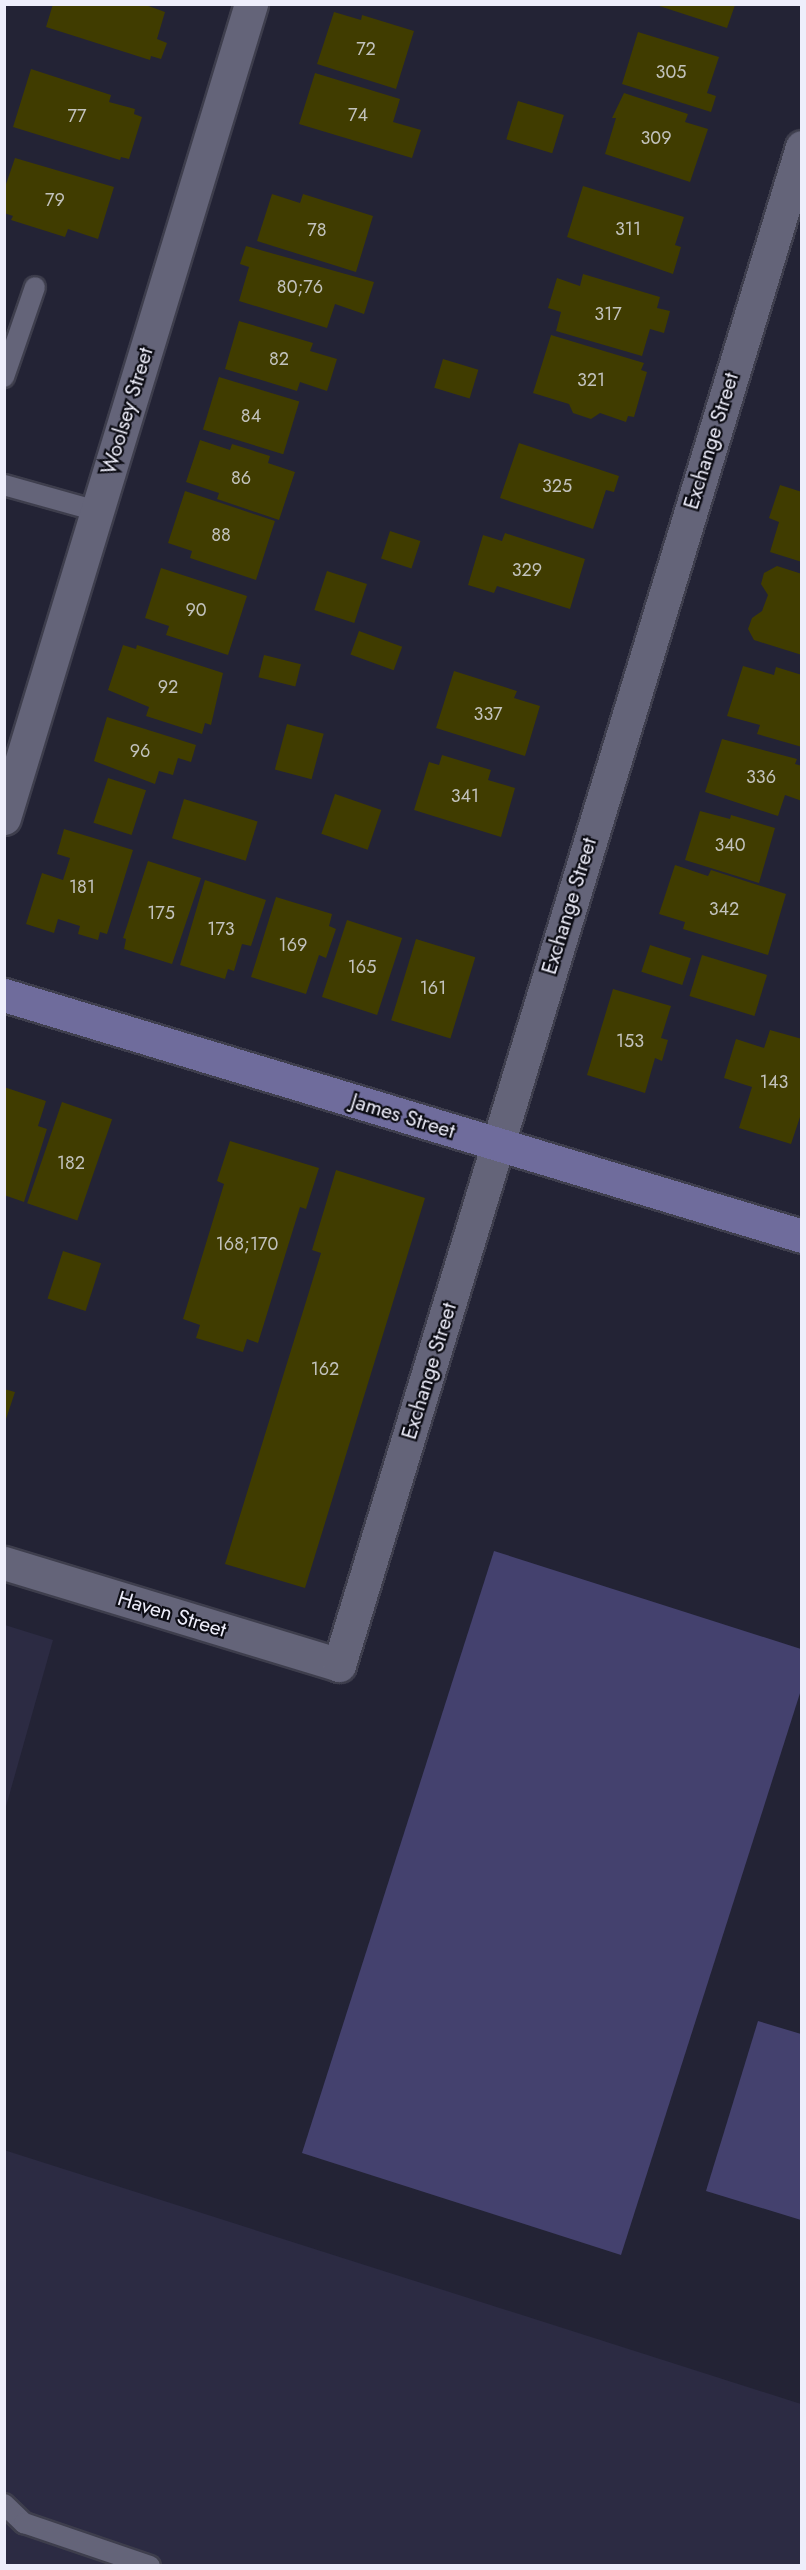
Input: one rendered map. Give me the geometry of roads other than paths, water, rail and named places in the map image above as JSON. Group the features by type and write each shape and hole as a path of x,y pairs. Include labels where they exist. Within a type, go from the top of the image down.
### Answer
{"main road":[{"name":"James Street","path":"4,994 801,1236"}],"street":[{"name":"Woolsey Street","path":"4,818 251,4"},
{"name":"Exchange Street","path":"339,1665 801,147"},
{"name":"Haven Street","path":"4,1563 339,1665"}],"lane":[{"path":"4,377 35,287"},
{"path":"4,485 97,511"},
{"path":"4,2504 24,2523 150,2565"}]}
